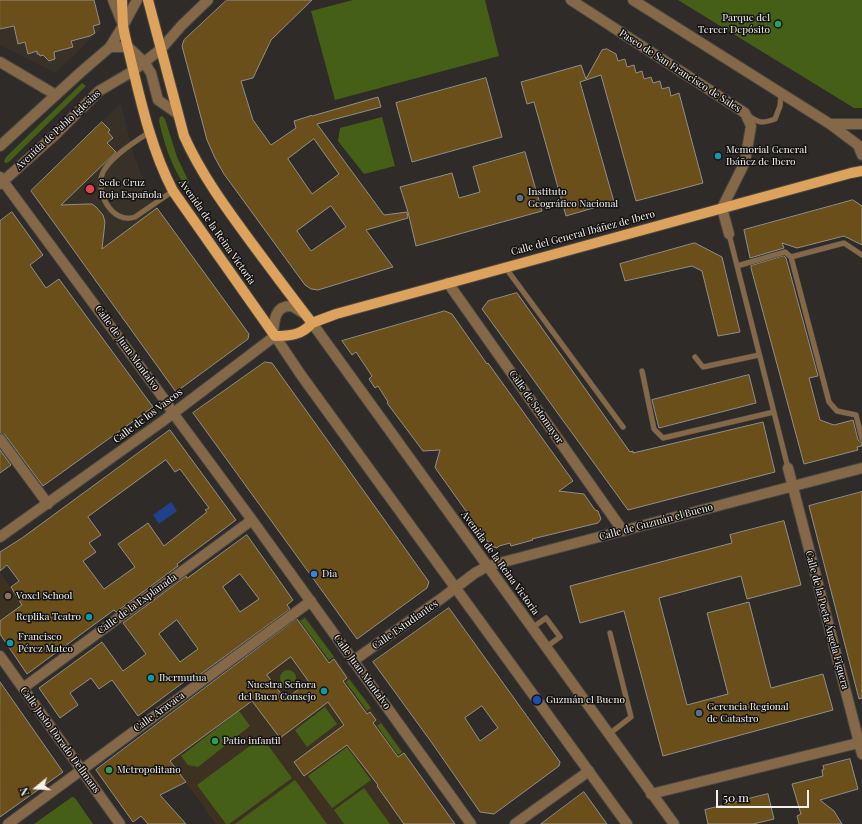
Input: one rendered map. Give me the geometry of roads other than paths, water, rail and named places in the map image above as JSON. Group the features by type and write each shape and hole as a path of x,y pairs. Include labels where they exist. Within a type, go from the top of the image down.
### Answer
{"main road":[{"name":"Avenida de la Reina Victoria","path":"122,0 123,26 150,132 162,170 173,192 274,335"},
{"name":"Avenida de la Reina Victoria","path":"148,0 184,136 191,152 201,170 241,228 309,319"},
{"name":"Calle del General Ibáñez de Ibero","path":"309,319 326,317 862,171"},
{"path":"274,335 296,334 307,329 309,319"}],"street":[{"name":"Avenida de la Reina Victoria","path":"113,0 123,26"},
{"path":"0,146 110,47 137,0"},
{"name":"Avenida de Pablo Iglesias","path":"1,180 56,134 99,91 134,71 161,49 182,25 208,0"},
{"name":"Paseo de San Francisco de Sales","path":"571,0 745,113 751,126 745,162 722,208"},
{"path":"633,0 830,124 858,145 862,155"},
{"path":"110,47 128,46 144,62 151,73 158,100 178,114"},
{"path":"0,62 56,95"},
{"path":"830,124 862,124"},
{"name":"Calle de Juan Montalvo","path":"1,180 252,520"},
{"path":"722,208 729,234"},
{"name":"Calle de Sotomayor","path":"448,283 623,531"},
{"name":"Avenida de la Reina Victoria","path":"628,824 301,375 274,335 274,320 277,312 281,308 287,305 292,306 309,319 674,824"},
{"name":"Calle de los Vascos","path":"0,537 163,421 274,335"},
{"path":"0,439 48,504"},
{"name":"Calle de la Poeta Ángela Figuera","path":"788,468 862,754"},
{"name":"Calle de Guzmán el Bueno","path":"456,588 475,573 488,566 862,468"},
{"name":"Calle Juan Montalvo","path":"252,520 471,824"},
{"name":"Calle de la Explanada","path":"22,688 252,520"},
{"name":"Calle Estudiantes","path":"353,661 456,588"},
{"name":"Calle Aravaca","path":"8,824 311,601"},
{"name":"Calle Justo Dorado Dellmans","path":"0,656 120,824"},
{"path":"651,794 860,743"},
{"path":"515,824 589,771"}],"lane":[{"path":"745,113 756,121 765,123 775,119 780,106 782,94"},
{"path":"150,132 131,144 104,171 100,187 102,195 112,211 125,219 135,217 173,192"},
{"path":"729,234 788,468"},
{"path":"792,257 844,243 862,255"},
{"path":"737,266 785,252 792,257 829,402 837,411 856,414 862,439"},
{"path":"505,267 623,427"},
{"path":"695,357 702,367 759,355"},
{"path":"642,371 654,429 663,438 774,412"},
{"path":"532,628 546,618 560,637 546,647"},
{"path":"608,734 631,717 610,633"}],"water":[{"path":"171,502 177,511 159,524 153,515"}],"place":[{"name":"Parque del Tercer Depósito","path":"778,24"},
{"name":"Memorial General Ibáñez de Ibero","path":"718,156"},
{"name":"Sede Cruz Roja Española","path":"90,189"},
{"name":"Instituto Geográfico Nacional","path":"520,198"},
{"name":"Dia","path":"314,574"},
{"name":"Voxel School","path":"8,596"},
{"name":"Replika Teatro","path":"89,617"},
{"name":"Francisco Pérez Mateo","path":"10,643"},
{"name":"Ibermutua","path":"151,678"},
{"name":"Nuestra Señora del Buen Consejo","path":"324,691"},
{"name":"Guzmán el Bueno","path":"537,700"},
{"name":"Gerencia Regional de Catastro","path":"699,713"},
{"name":"Patio infantil","path":"215,741"},
{"name":"Metropolitano","path":"109,770"}]}
